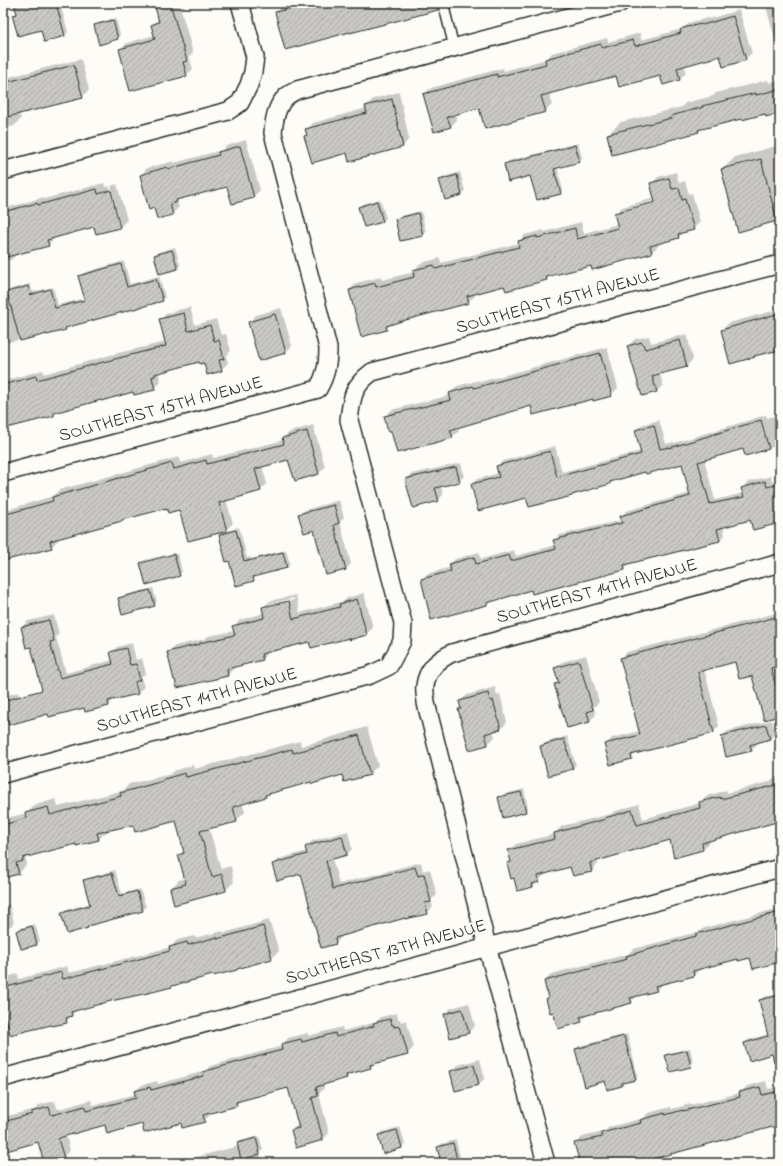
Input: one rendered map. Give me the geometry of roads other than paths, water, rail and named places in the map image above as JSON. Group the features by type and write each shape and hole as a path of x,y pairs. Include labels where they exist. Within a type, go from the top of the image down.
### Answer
{"street":[{"path":"3,171 228,111 240,103 249,85 253,72 254,57 240,3"},
{"path":"454,47 620,3"},
{"name":"SOUTHEAST 15TH AVENUE","path":"3,472 318,389 323,380 328,362 328,348 272,133 274,119 279,106 286,97 297,90 454,47"},
{"name":"SOUTHEAST 15TH AVENUE","path":"395,657 402,641 403,624 349,420 354,391 363,379 372,372 780,264"},
{"name":"SOUTHEAST 14TH AVENUE","path":"487,946 426,703 425,686 430,669 438,663 439,659 452,653 780,563"},
{"name":"SOUTHEAST 14TH AVENUE","path":"3,774 370,675 389,666 395,657"},
{"name":"SOUTHEAST 13TH AVENUE","path":"3,1078 780,868"},
{"path":"487,946 546,1163"}],"lane":[{"path":"443,3 454,47"}]}
